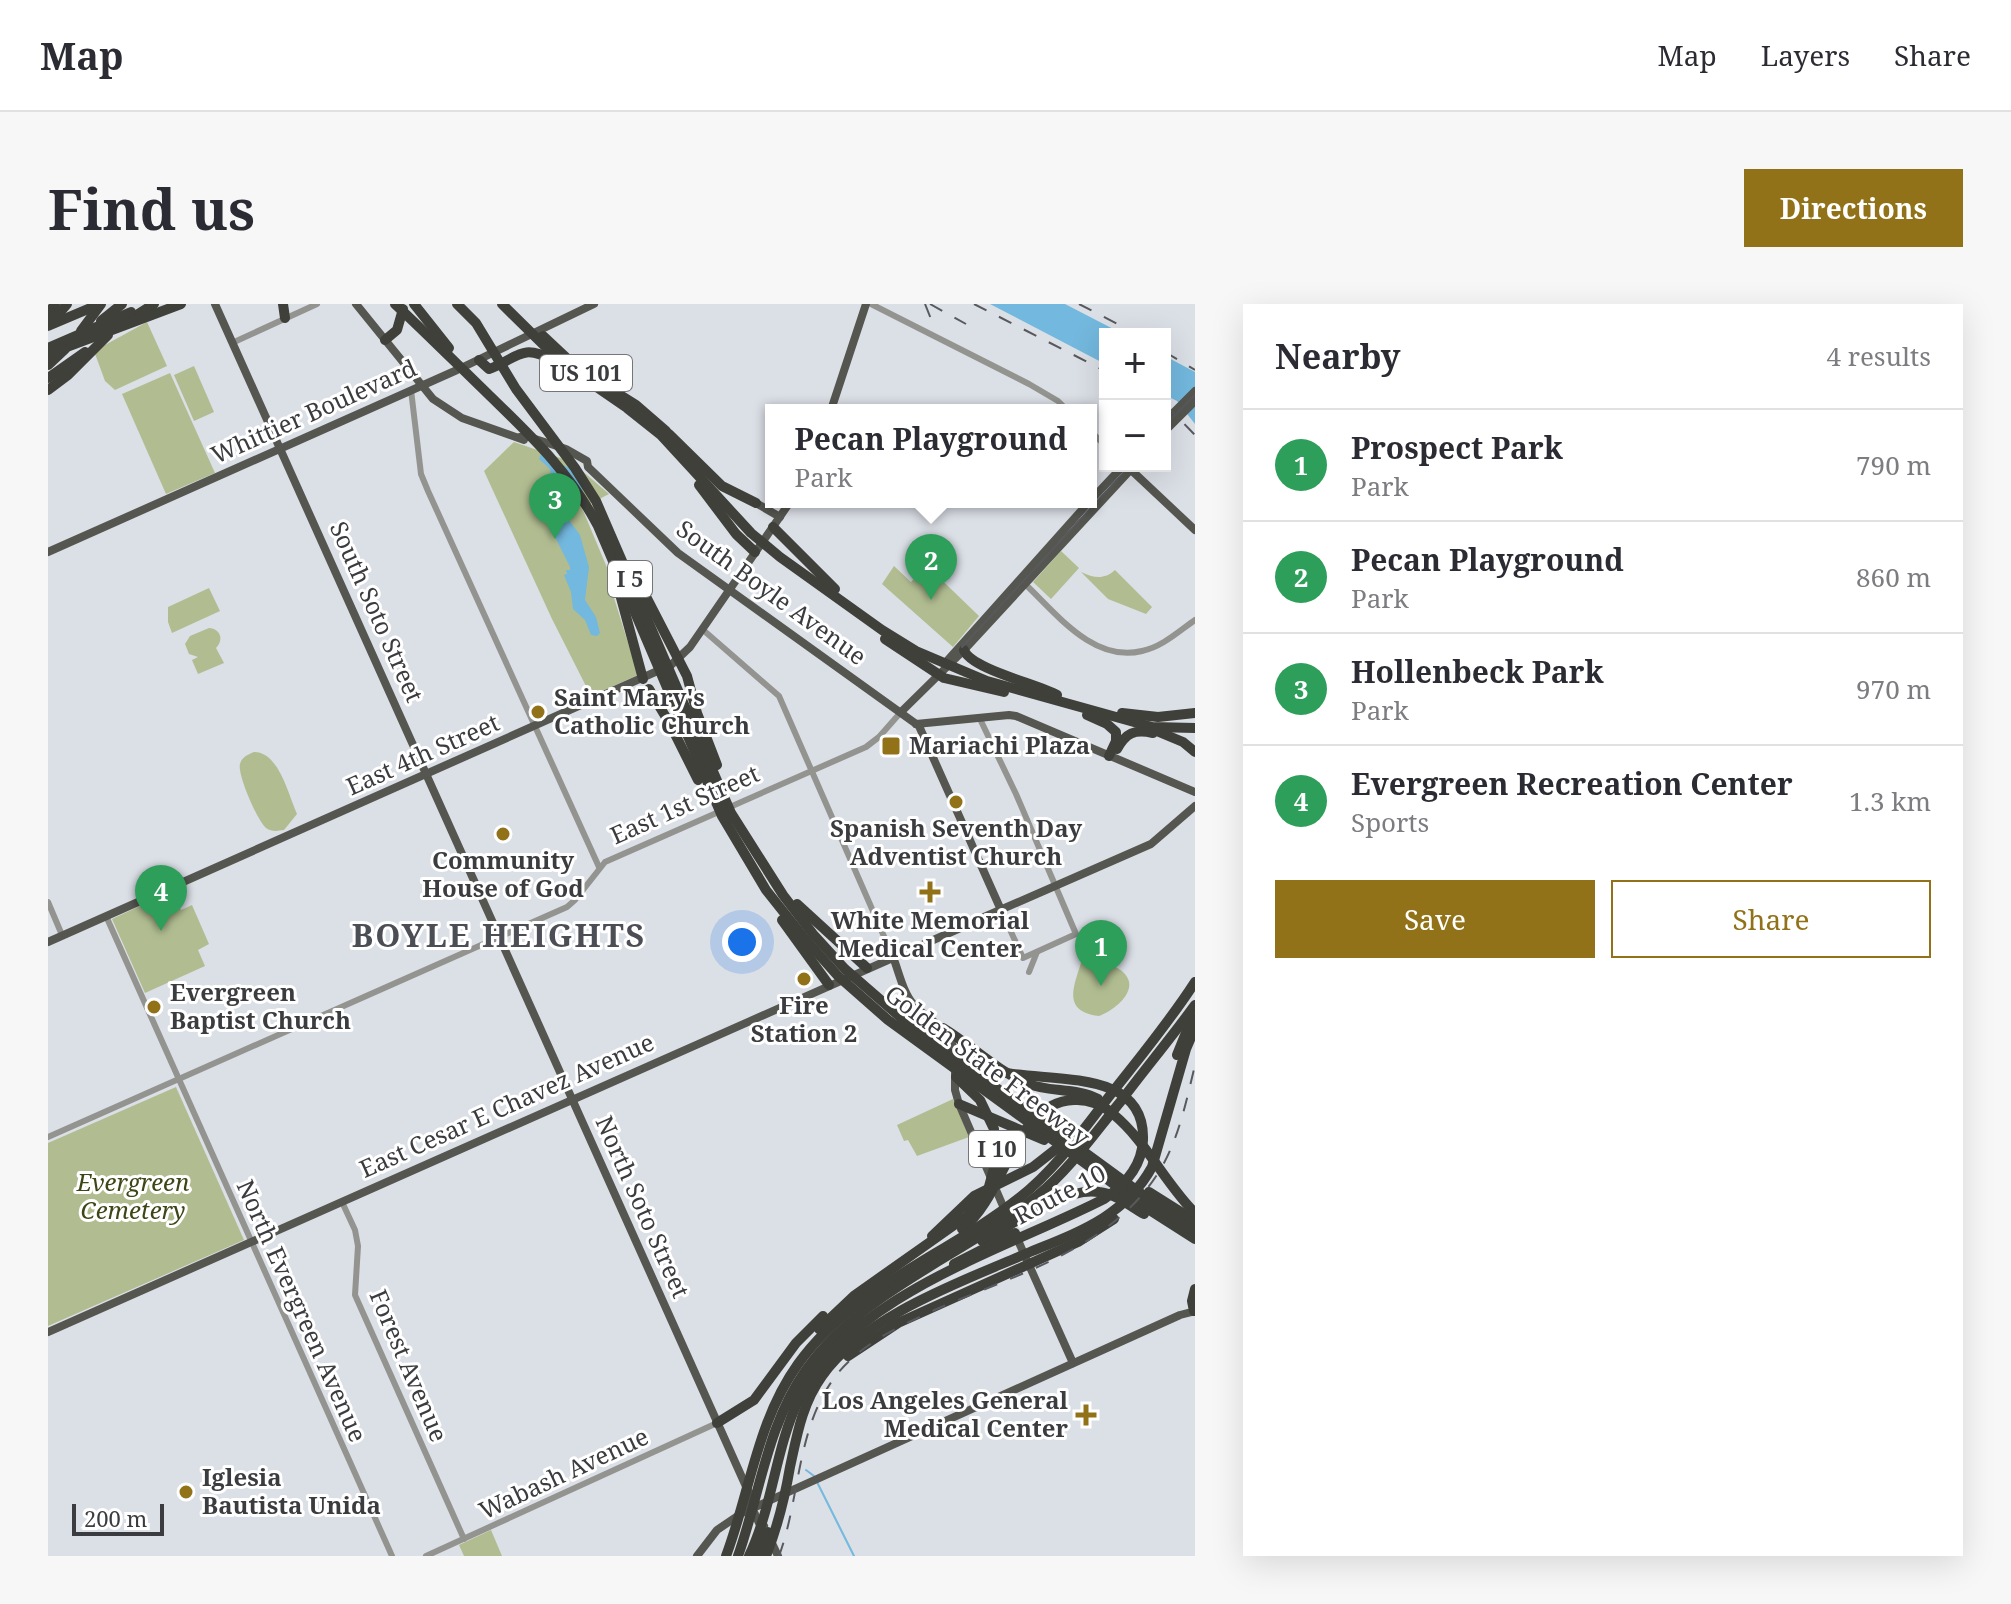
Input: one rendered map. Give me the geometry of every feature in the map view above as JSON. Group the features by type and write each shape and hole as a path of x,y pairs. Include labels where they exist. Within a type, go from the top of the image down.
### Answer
{"highway":[{"path":"48,314 55,304"},
{"path":"48,326 67,304"},
{"path":"48,326 84,308 101,304"},
{"path":"48,363 73,340 101,304"},
{"path":"48,376 122,304"},
{"path":"133,304 131,311 140,318 178,304"},
{"path":"48,350 153,308 178,304"},
{"path":"283,304 285,318"},
{"name":"Golden State Freeway","path":"395,304 519,422 526,436 560,465 592,503 611,558 725,810 766,890 805,939 838,976 1030,1123 1113,1175"},
{"path":"385,340 399,325 403,304"},
{"name":"Golden State Freeway","path":"457,304 476,323 611,533 658,657"},
{"path":"464,304 476,323"},
{"name":"US 101","path":"502,304 551,354 649,424 751,533 856,612 916,651 1081,709 1152,727 1195,728"},
{"name":"US 101","path":"510,304 574,366 636,405 669,434 725,499 755,528 872,617 938,658"},
{"path":"415,306 451,351 519,422"},
{"path":"48,376 153,308"},
{"path":"48,350 97,337 153,308"},
{"path":"48,390 117,327 153,308"},
{"path":"478,360 485,367 494,368 518,353 537,353 577,375"},
{"path":"669,434 722,486 756,503"},
{"path":"689,466 710,501 736,534 756,550"},
{"path":"772,528 835,589"},
{"path":"611,533 680,659 725,810"},
{"path":"611,558 612,571 646,684 725,810"},
{"path":"856,612 896,648 937,674 968,685 1045,698"},
{"path":"673,647 680,650 690,647"},
{"path":"964,650 966,656 998,672 1057,695"},
{"name":"US 101","path":"956,666 1137,716 1173,717 1195,713"},
{"path":"1068,704 1114,729 1117,739 1109,756"},
{"path":"1137,716 1178,712 1195,706"},
{"path":"1081,709 1174,738 1195,752"},
{"path":"1109,756 1124,737 1133,732 1145,731 1174,738"},
{"path":"751,857 862,970"},
{"name":"Golden State Freeway","path":"751,857 820,942 904,1026"},
{"path":"766,890 793,936 833,983"},
{"path":"903,1269 969,1200 1023,1172 1063,1144 1195,982"},
{"path":"738,1556 775,1431 784,1407 805,1371 831,1340 857,1316 1020,1208 1055,1179 1087,1144 1195,1005"},
{"path":"1071,1236 1106,1211 1139,1174 1149,1156 1180,1044 1195,1012"},
{"name":"Route 10","path":"794,1409 817,1370 845,1338 868,1319 926,1283 1072,1216 1114,1193 1136,1168 1142,1150 1140,1119 1131,1103 1117,1091 980,1068 904,1026"},
{"name":"I 10","path":"726,1556 765,1425 797,1359 835,1312 871,1284 903,1269 978,1205 993,1178 997,1147 991,1120 980,1100 904,1026"},
{"path":"943,1028 1023,1082 1092,1099 1108,1110 1125,1126 1195,1213"},
{"path":"769,1556 800,1419 815,1385 838,1357 899,1312 1071,1236 1113,1213 1144,1181 1158,1150 1186,1049 1195,1028"},
{"path":"769,1556 788,1501 804,1425 816,1396 832,1372 848,1356 898,1323 1078,1242 1104,1227 1127,1208 1149,1181 1160,1160 1195,1038"},
{"path":"954,1046 958,1042 967,1044"},
{"path":"903,1269 999,1213 1034,1186 1061,1159 1109,1088"},
{"path":"775,1402 799,1361 831,1326 979,1215 1027,1127 1037,1115 1060,1102 1092,1099"},
{"path":"959,1104 999,1119 1030,1123 1055,1140"},
{"path":"1113,1175 1145,1211"},
{"path":"1113,1175 1195,1221"},
{"path":"1177,1190 1195,1203"},
{"path":"951,1255 1070,1194 1097,1191 1145,1211 1195,1239"},
{"path":"1072,1216 1124,1191"},
{"path":"1020,1245 1107,1205 1124,1191"},
{"path":"1160,1203 1195,1229"},
{"path":"926,1283 944,1270 1015,1233"},
{"path":"717,1423 754,1400 785,1356 815,1323 871,1284"},
{"path":"1195,1289 1192,1301 1195,1311"},
{"path":"749,1556 767,1508 794,1409"},
{"path":"758,1556 774,1515 794,1409"}],"main road":[{"name":"South Soto Street","path":"215,304 500,937"},
{"name":"Whittier Boulevard","path":"48,552 281,450 594,304"},
{"path":"833,404 868,304"},
{"name":"South Boyle Avenue","path":"357,305 433,399 456,415 566,449 587,461 588,467 666,543 916,724"},
{"path":"1171,415 1195,391"},
{"path":"1171,425 1195,401"},
{"name":"East 1st Street","path":"1097,495 1123,472"},
{"name":"East 1st Street","path":"1097,501 1124,472"},
{"path":"1134,472 1195,530"},
{"path":"756,503 780,517"},
{"name":"East 4th Street","path":"48,942 427,774 646,684 680,659 690,647 786,508"},
{"name":"East 1st Street","path":"901,712 964,650 1084,508"},
{"name":"East 1st Street","path":"937,674 954,650 1090,508"},
{"path":"916,724 1016,716 1195,792"},
{"path":"916,724 1001,910"},
{"name":"East Cesar E Chavez Avenue","path":"48,1332 1055,886 1062,878 1151,844 1195,806"},
{"name":"North Soto Street","path":"500,937 717,1423 749,1493 754,1494 756,1507 765,1520 763,1523 778,1556"},
{"path":"893,957 914,1005 943,1028 954,1046 954,1081 959,1104 1073,1363"},
{"path":"697,1556 730,1519 1180,1315 1195,1311"}],"street":[{"path":"232,343 317,304"},
{"path":"868,304 1029,384 1061,404"},
{"path":"411,390 421,474 599,867"},
{"path":"1021,581 1089,643 1116,653 1141,652 1151,648 1195,620"},
{"path":"702,629 779,696 893,957"},
{"name":"East 1st Street","path":"48,1137 573,903 599,867 612,858 869,745 901,712"},
{"path":"980,719 1076,934 1023,958 1001,910"},
{"path":"48,902 62,935"},
{"name":"North Evergreen Avenue","path":"106,916 392,1556"},
{"path":"1029,972 1037,952"},
{"name":"Forest Avenue","path":"342,1202 355,1230 358,1246 355,1295 464,1539"},
{"name":"Wabash Avenue","path":"426,1556 717,1423"}],"green space":[{"path":"147,322 167,366 115,390 105,381 94,351"},
{"path":"194,366 214,412 194,421 174,375"},
{"path":"170,373 215,473 166,494 122,394"},
{"path":"514,442 572,462 609,494 582,508 608,570 638,675 591,696 484,471"},
{"path":"1061,551 1079,568 1051,599 1033,582"},
{"path":"926,565 979,616 953,647 882,584 894,566 911,582"},
{"path":"1115,570 1152,607 1146,614 1108,599 1081,572 1099,577"},
{"path":"209,588 220,611 172,633 168,607"},
{"path":"209,628 220,635 216,648 224,663 198,674 192,660 198,657 189,654 185,644 190,636"},
{"path":"254,752 263,754 276,766 297,814 284,830 266,828 245,787 240,764 243,758"},
{"path":"172,891 181,910 192,905 209,944 198,950 205,966 145,993 112,919"},
{"path":"1084,951 1119,969 1129,983 1129,990 1120,1003 1099,1016 1086,1013 1074,1000 1075,981"},
{"name":"Evergreen Cemetery","path":"176,1087 244,1240 48,1326 48,1143"},
{"path":"953,1099 969,1137 917,1156 908,1140 904,1141 897,1125"},
{"path":"491,1530 502,1556 464,1556 459,1545"}],"water":[{"path":"990,304 1065,304 1111,328 1099,328 1099,361"},
{"path":"1171,359 1195,372 1195,424 1171,398"},
{"path":"541,454 577,472 584,489 566,516 580,535 589,567 585,600 596,617 600,633 597,636 591,635 585,620 573,609 571,592 564,575 570,567 547,521 549,506 558,491 552,482 550,469 539,459"}],"waterway":[{"path":"806,1470 814,1476"},
{"path":"817,1482 854,1556"}],"tram line":[{"path":"1171,419 1195,395"},
{"path":"1097,502 1124,472"},
{"path":"962,647 1091,508"}],"railway":[{"path":"925,304 931,329"},
{"path":"930,304 966,324"},
{"path":"974,304 1099,368"},
{"path":"1079,304 1125,328"},
{"path":"1171,356 1195,370"},
{"path":"1171,410 1195,435"},
{"path":"779,1556 814,1415 838,1373 860,1352 885,1335 939,1308 1065,1254 1121,1216 1145,1192 1170,1152 1195,1065"}],"place":[{"name":"Hollenbeck Park","path":"555,539"},
{"name":"Pecan Playground","path":"931,600"},
{"name":"Saint Mary's Catholic Church","path":"538,712"},
{"name":"Mariachi Plaza","path":"891,746"},
{"name":"Spanish Seventh Day Adventist Church","path":"956,802"},
{"name":"Community House of God","path":"503,834"},
{"name":"White Memorial Medical Center","path":"930,892"},
{"name":"Evergreen Recreation Center","path":"161,931"},
{"name":"Fire Station 2","path":"804,979"},
{"name":"Prospect Park","path":"1101,986"},
{"name":"Evergreen Baptist Church","path":"154,1007"},
{"name":"Los Angeles General Medical Center","path":"1086,1415"},
{"name":"Iglesia Bautista Unida","path":"186,1492"}],"district":[{"name":"BOYLE HEIGHTS","path":"499,936"}]}
